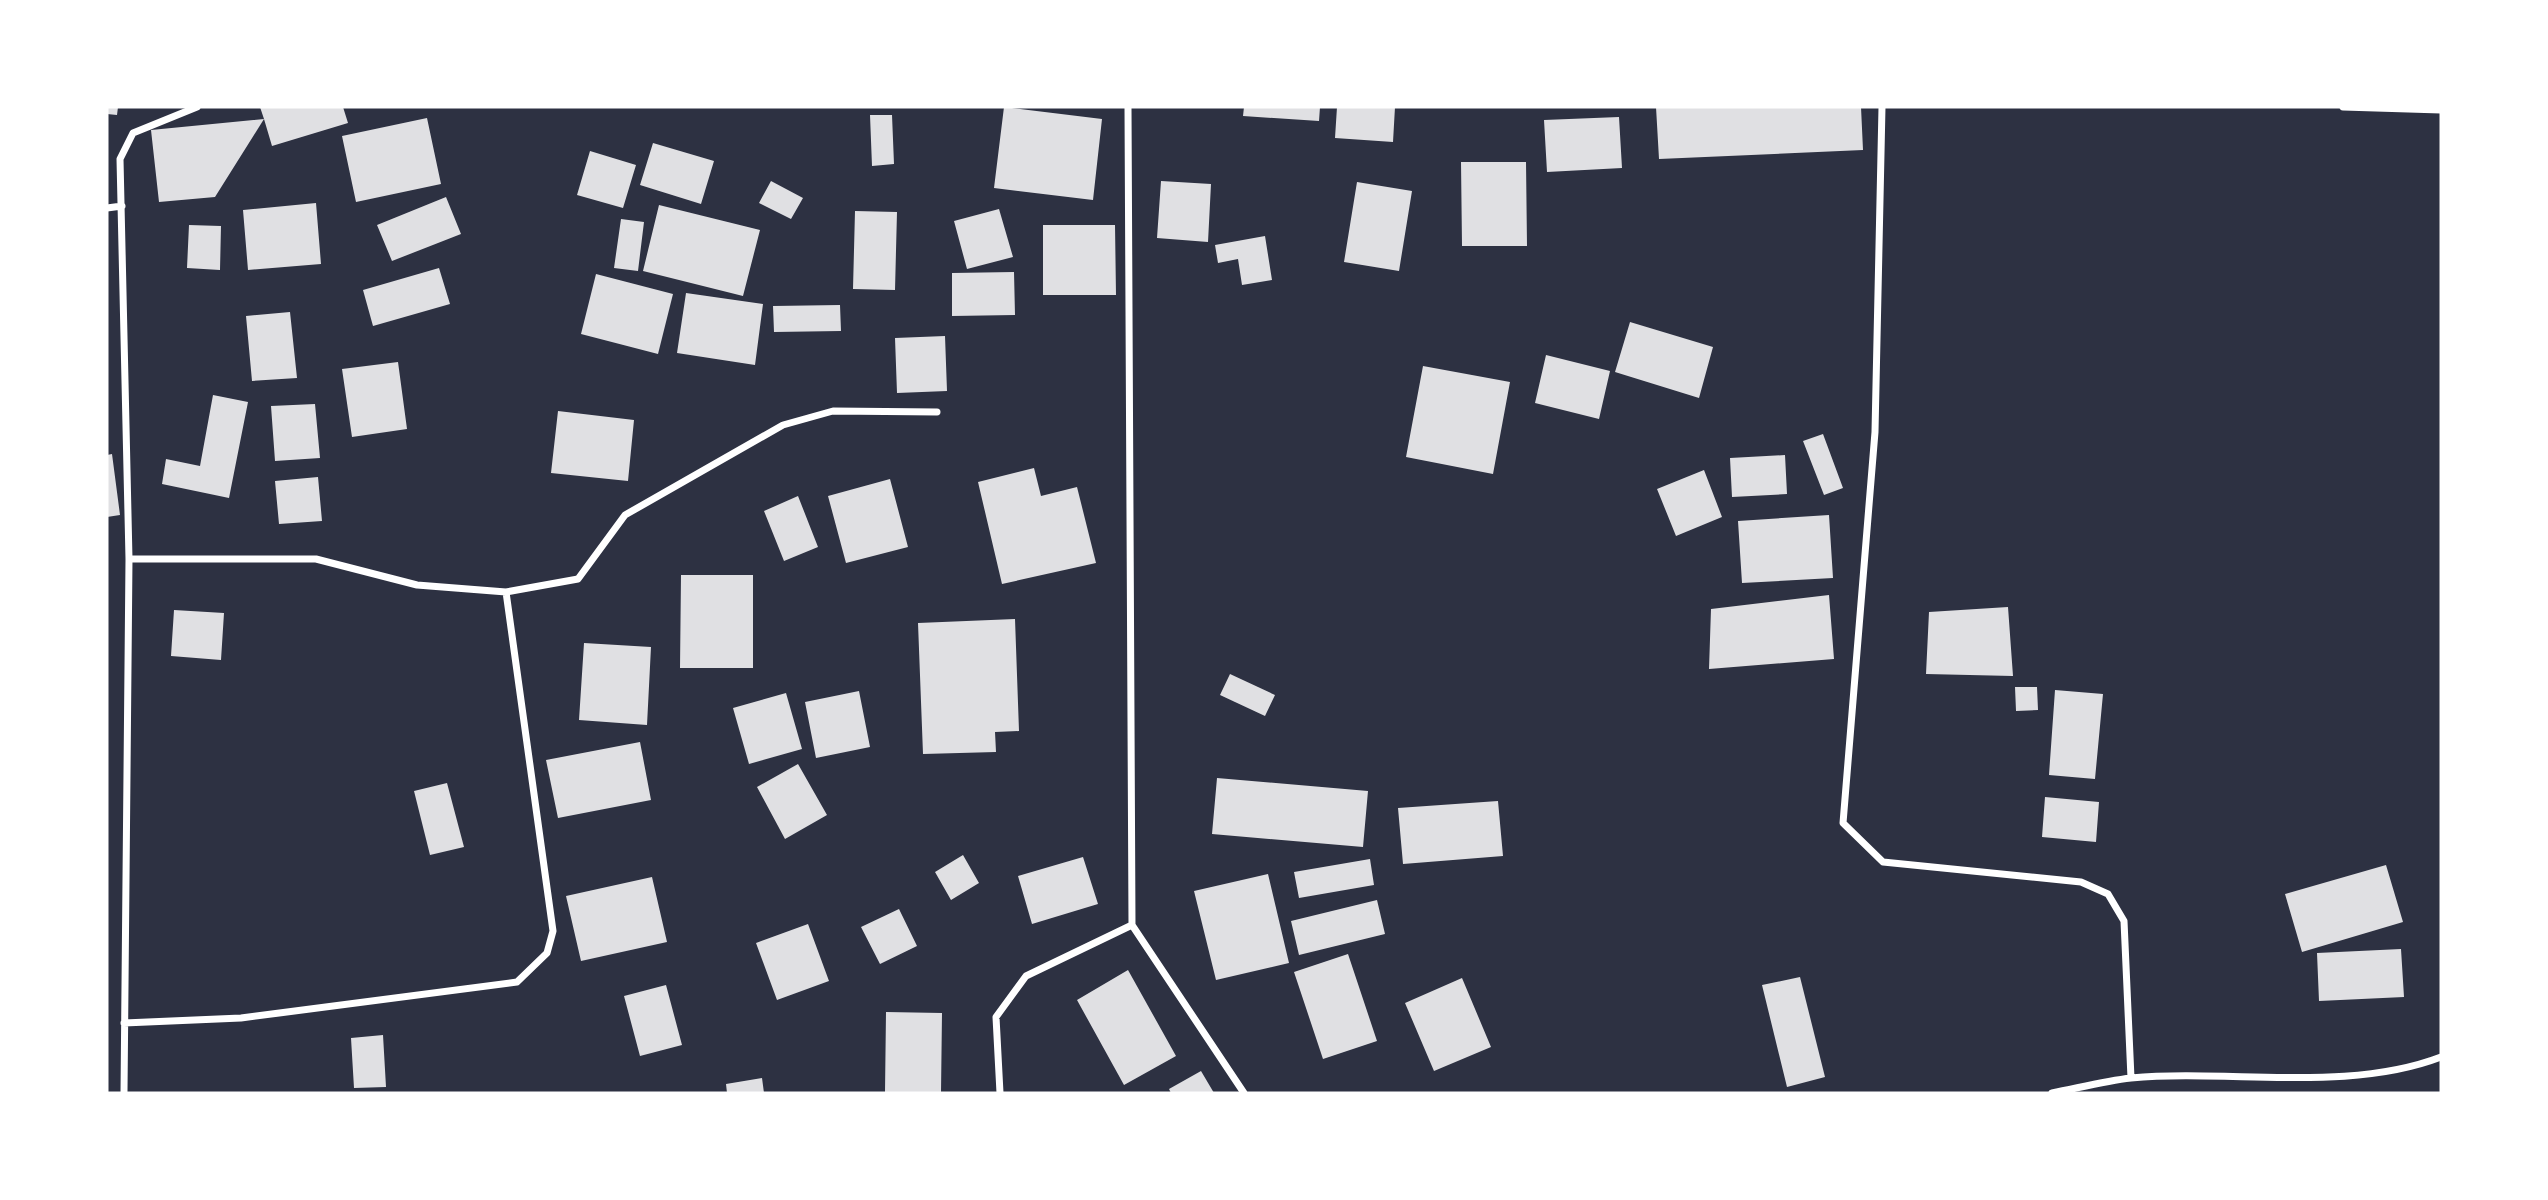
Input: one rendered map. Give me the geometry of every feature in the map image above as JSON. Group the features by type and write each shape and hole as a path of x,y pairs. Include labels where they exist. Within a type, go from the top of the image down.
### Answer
{"street":[{"path":"124,1093 129,559 120,159 132,134 197,107"},
{"path":"1128,107 1132,925 1244,1093"},
{"path":"1882,107 1875,432 1843,823 1883,862 2081,882 2108,894 2124,921 2131,1079"},
{"path":"2343,107 2441,110"},
{"path":"107,208 122,206"},
{"path":"129,559 316,559 417,585 506,592 578,579 625,515 783,425 833,411 937,412"},
{"path":"124,1023 241,1018 517,982 548,953 553,931 506,592"},
{"path":"1000,1093 996,1017 1026,976 1132,925"},
{"path":"2052,1093 2131,1079 2364,1074 2422,1065 2441,1057"}],"building":[{"path":"107,107 118,107 117,115 107,114"},
{"path":"260,107 343,107 348,123 272,146"},
{"path":"1004,107 1102,119 1093,200 994,188"},
{"path":"1244,107 1320,107 1319,121 1243,116"},
{"path":"1337,107 1395,107 1393,142 1335,138"},
{"path":"1656,107 1861,107 1863,150 1659,159"},
{"path":"870,115 892,115 894,164 872,166"},
{"path":"1619,117 1622,168 1547,172 1544,120"},
{"path":"427,118 441,184 356,202 342,136"},
{"path":"264,119 215,197 159,202 151,130"},
{"path":"653,143 714,161 701,204 640,185"},
{"path":"590,151 636,165 623,208 577,195"},
{"path":"1461,162 1526,162 1527,246 1462,246"},
{"path":"771,181 803,198 791,219 759,203"},
{"path":"1161,181 1211,184 1208,242 1157,238"},
{"path":"1357,182 1412,191 1399,271 1344,262"},
{"path":"446,197 461,234 392,261 377,225"},
{"path":"316,203 321,264 248,270 243,210"},
{"path":"659,205 760,230 743,296 643,271"},
{"path":"999,209 1013,257 967,269 954,221"},
{"path":"855,211 897,212 895,290 853,289"},
{"path":"621,219 644,222 638,271 614,268"},
{"path":"189,225 221,226 220,270 187,268"},
{"path":"1043,225 1115,225 1116,295 1043,295"},
{"path":"1265,236 1272,280 1242,285 1238,259 1218,263 1215,245"},
{"path":"439,268 450,304 373,326 363,290"},
{"path":"1014,272 1015,315 952,316 952,273"},
{"path":"596,274 673,294 658,354 581,334"},
{"path":"686,293 763,304 755,365 677,353"},
{"path":"840,305 841,331 774,332 773,306"},
{"path":"290,312 297,378 252,381 246,316"},
{"path":"1630,322 1713,347 1699,398 1615,372"},
{"path":"945,336 947,391 897,393 895,338"},
{"path":"1546,355 1610,371 1599,419 1535,403"},
{"path":"398,362 407,429 352,437 342,369"},
{"path":"1423,366 1510,382 1493,474 1406,457"},
{"path":"213,395 248,402 229,498 162,484 166,459 200,466"},
{"path":"315,404 320,458 275,461 271,406"},
{"path":"558,411 634,420 628,481 551,473"},
{"path":"1823,434 1843,488 1824,495 1803,441"},
{"path":"112,454 120,515 107,517 107,455"},
{"path":"1785,455 1787,494 1732,497 1730,458"},
{"path":"1034,468 1041,496 1077,487 1096,563 1002,584 978,482"},
{"path":"1704,470 1722,517 1676,536 1657,489"},
{"path":"318,477 322,521 279,524 275,481"},
{"path":"890,479 908,547 846,563 828,496"},
{"path":"798,496 818,547 784,561 764,511"},
{"path":"1829,515 1833,578 1742,583 1738,521"},
{"path":"681,575 753,575 753,668 680,668"},
{"path":"1829,595 1834,659 1709,669 1711,609"},
{"path":"2008,607 2013,676 1926,674 1929,612"},
{"path":"174,610 224,613 221,660 171,656"},
{"path":"1015,619 1019,731 995,732 996,752 923,754 918,623"},
{"path":"584,643 651,647 647,725 579,720"},
{"path":"1230,674 1275,695 1265,716 1220,695"},
{"path":"2015,687 2037,687 2038,710 2016,711"},
{"path":"2055,690 2103,694 2095,779 2049,775"},
{"path":"859,691 870,747 816,758 805,702"},
{"path":"786,693 802,749 749,764 733,708"},
{"path":"640,742 651,800 558,818 546,760"},
{"path":"798,764 827,815 785,839 757,787"},
{"path":"1217,778 1368,791 1363,847 1212,834"},
{"path":"447,783 464,847 430,855 414,791"},
{"path":"2045,797 2099,802 2096,842 2042,837"},
{"path":"1498,801 1503,856 1403,864 1398,808"},
{"path":"963,855 979,883 951,900 935,872"},
{"path":"1083,857 1098,904 1032,924 1018,876"},
{"path":"1370,859 1374,885 1299,898 1294,872"},
{"path":"2386,865 2403,922 2302,952 2285,894"},
{"path":"1268,874 1289,963 1216,980 1194,891"},
{"path":"652,877 667,942 581,961 566,896"},
{"path":"1377,900 1385,934 1299,955 1291,921"},
{"path":"899,909 917,946 880,964 861,927"},
{"path":"808,924 829,981 777,1000 756,943"},
{"path":"2401,949 2404,997 2319,1001 2317,953"},
{"path":"1348,954 1377,1041 1323,1059 1294,972"},
{"path":"1128,970 1176,1056 1124,1085 1077,1000"},
{"path":"1800,977 1825,1077 1787,1087 1762,985"},
{"path":"1462,978 1491,1047 1434,1071 1405,1003"},
{"path":"666,985 682,1045 640,1056 624,996"},
{"path":"886,1012 942,1013 941,1093 885,1092"},
{"path":"383,1035 386,1087 354,1088 351,1038"},
{"path":"1201,1071 1214,1093 1171,1093 1169,1089"},
{"path":"762,1078 764,1093 727,1093 726,1084"}]}
